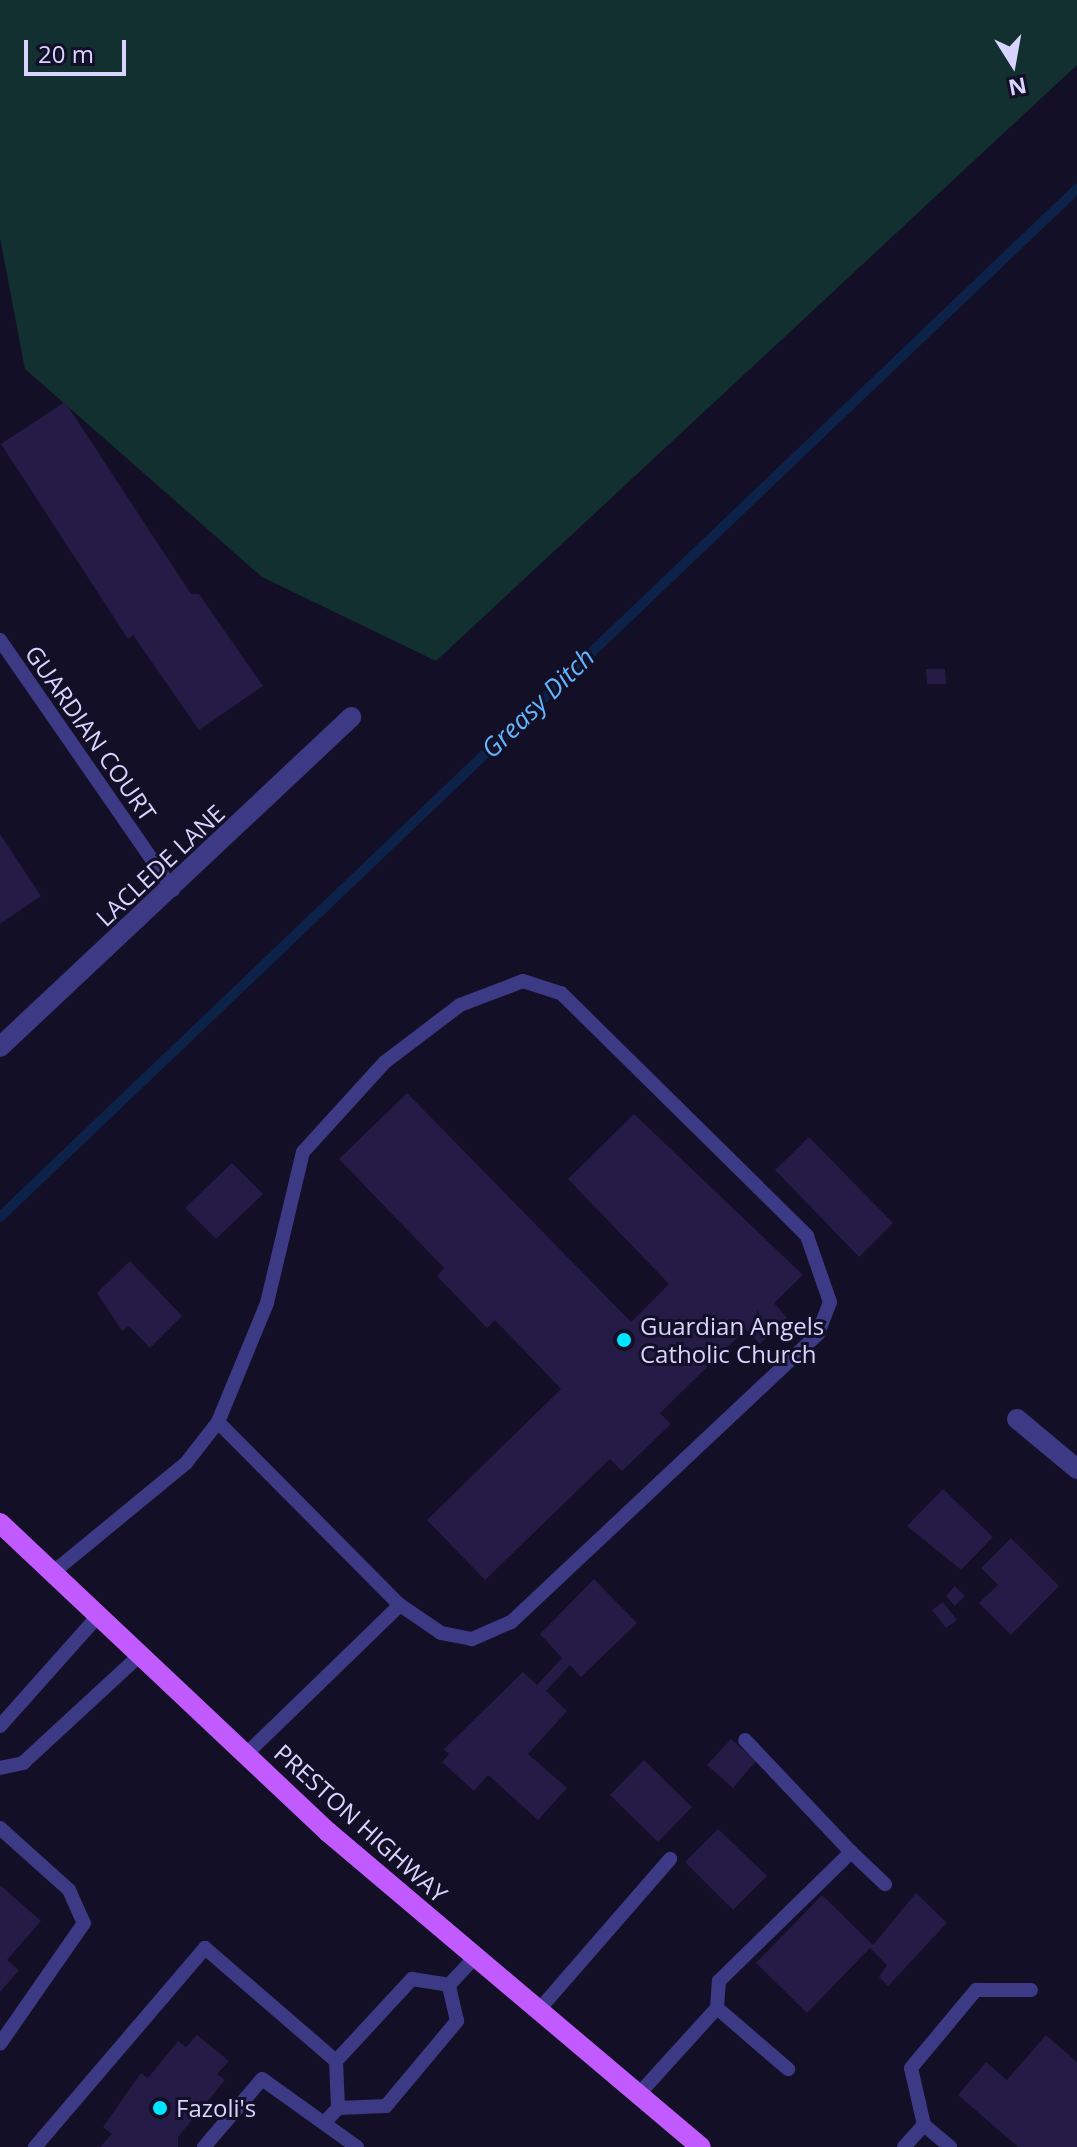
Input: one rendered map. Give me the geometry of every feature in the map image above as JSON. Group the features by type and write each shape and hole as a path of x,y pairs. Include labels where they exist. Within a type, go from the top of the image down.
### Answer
{"main road":[{"name":"PRESTON HIGHWAY","path":"0,1523 245,1755 474,1958 701,2147"}],"street":[{"name":"LACLEDE LANE","path":"0,1047 173,890 352,717"},
{"path":"1017,1419 1077,1469"}],"lane":[{"name":"GUARDIAN COURT","path":"0,640 173,890"},
{"path":"51,1574 186,1463 218,1422 267,1303 303,1152 385,1062 460,1005 523,981 561,993 807,1236 830,1302 818,1334 511,1622 472,1639 441,1633 400,1605 218,1422"},
{"path":"245,1755 400,1605"},
{"path":"0,1726 97,1617"},
{"path":"0,1768 23,1763 139,1656"},
{"path":"745,1740 885,1884"},
{"path":"0,1828 69,1890 84,1923 0,2044"},
{"path":"638,2095 717,2008 719,1981 851,1852"},
{"path":"537,2012 670,1859"},
{"path":"35,2147 205,1948 336,2061"},
{"path":"449,1985 474,1958"},
{"path":"338,2108 336,2061 412,1979 449,1985"},
{"path":"325,2122 338,2108 386,2106 457,2021 449,1985"},
{"path":"950,2147 924,2125 911,2068 976,1990 1031,1990"},
{"path":"717,2008 788,2069"},
{"path":"204,2147 262,2079 357,2147"},
{"path":"904,2147 924,2125"}],"green space":[{"path":"0,0 1077,0 1077,65 436,661 262,577 25,369 0,238"}],"building":[{"path":"65,402 191,594 199,594 263,686 199,730 133,635 128,639 1,444"},
{"path":"926,669 945,669 946,684 927,684"},
{"path":"0,834 41,896 0,924"},
{"name":"Guardian Angels Catholic Church","path":"407,1093 631,1322 669,1284 568,1179 634,1114 803,1275 774,1303 787,1318 760,1344 746,1329 660,1413 671,1424 622,1471 610,1459 485,1580 427,1520 561,1389 495,1320 487,1328 437,1276 444,1268 339,1159"},
{"path":"809,1137 893,1223 859,1257 775,1170"},
{"path":"232,1163 263,1194 216,1239 185,1208"},
{"path":"130,1261 182,1316 150,1348 129,1326 122,1331 97,1293"},
{"path":"943,1489 993,1537 961,1570 907,1526"},
{"path":"1011,1538 1059,1586 1011,1635 979,1603 998,1585 981,1568"},
{"path":"594,1579 637,1623 581,1677 570,1665 546,1691 567,1711 528,1754 567,1788 538,1820 488,1775 474,1791 442,1762 449,1754 444,1749 523,1672 537,1685 562,1658 540,1634"},
{"path":"955,1586 965,1596 955,1606 946,1596"},
{"path":"943,1602 957,1620 946,1628 932,1610"},
{"path":"731,1739 756,1761 733,1788 707,1765"},
{"path":"644,1760 692,1807 658,1842 610,1795"},
{"path":"718,1829 767,1876 733,1910 685,1862"},
{"path":"0,1885 41,1921 7,1960 19,1970 0,1992"},
{"path":"916,1893 947,1923 888,1986 879,1977 887,1965 870,1948 807,2013 756,1963 822,1895 873,1945"},
{"name":"Fazoli's","path":"197,2035 229,2061 217,2074 225,2080 178,2137 178,2147 100,2147 112,2134 103,2127 141,2073 148,2078 178,2041 186,2047"},
{"path":"1046,2035 1077,2062 1077,2147 1018,2147 958,2095 986,2062 1007,2080"}],"waterway":[{"name":"Greasy Ditch","path":"0,1217 1077,189"}],"place":[{"name":"Guardian Angels Catholic Church","path":"624,1340"},
{"name":"Fazoli's","path":"160,2108"}]}
